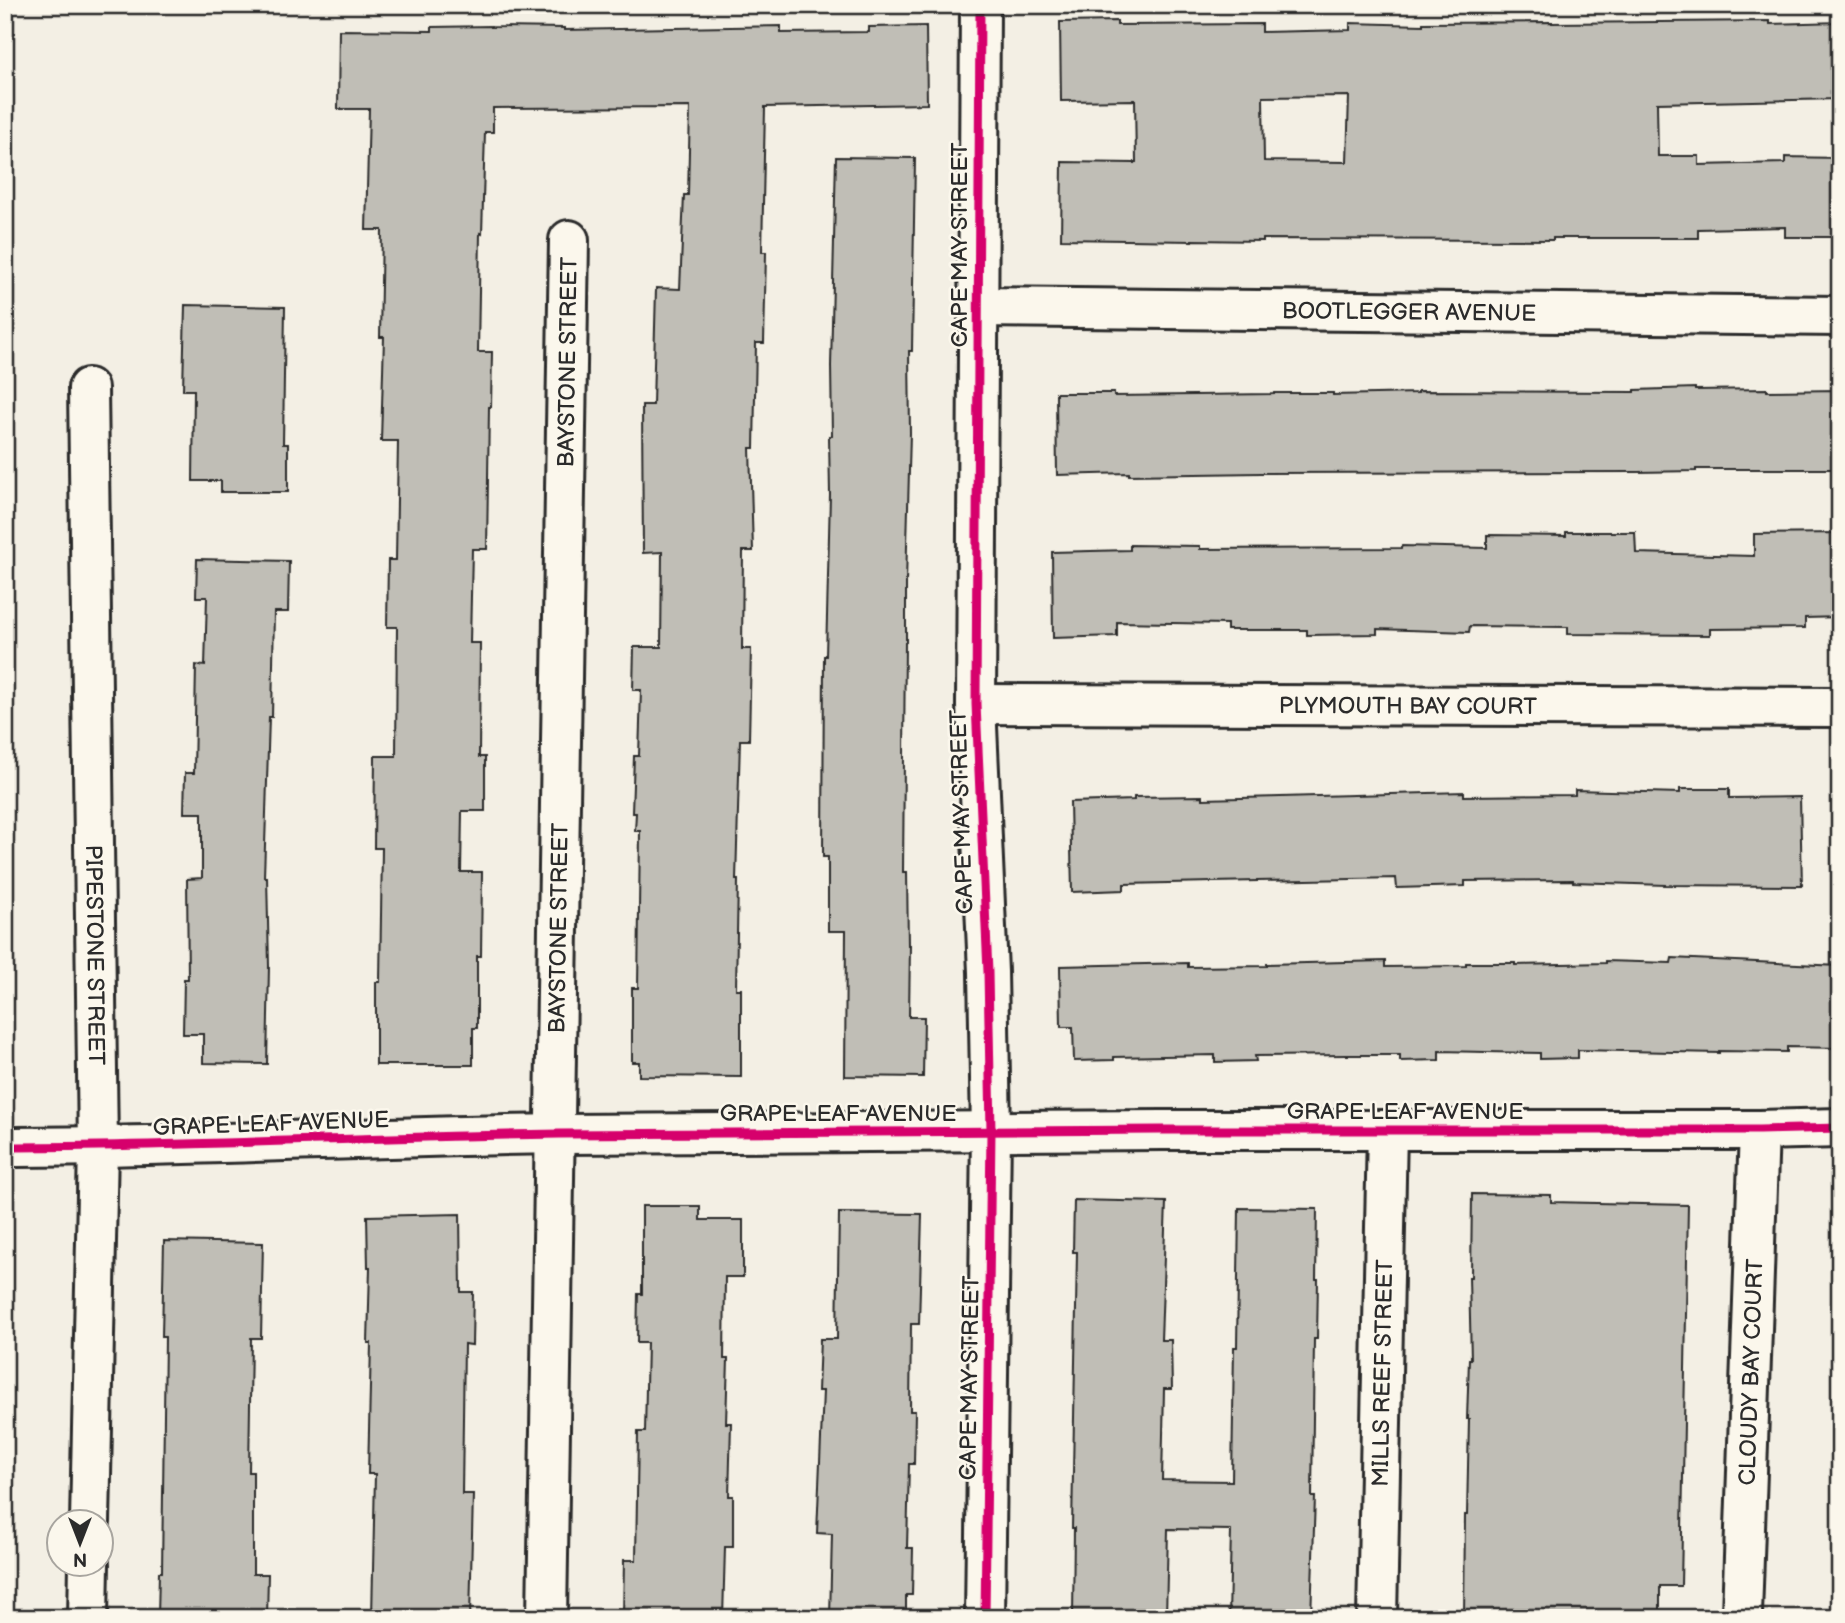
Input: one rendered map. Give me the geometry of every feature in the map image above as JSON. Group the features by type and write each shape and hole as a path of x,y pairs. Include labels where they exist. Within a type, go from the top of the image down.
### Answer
{"street":[{"name":"CAPE MAY STREET","path":"980,5 976,704 988,972 991,1131 985,1618"},
{"name":"BAYSTONE STREET","path":"547,1618 569,240"},
{"name":"BOOTLEGGER AVENUE","path":"977,307 1840,316"},
{"name":"PIPESTONE STREET","path":"88,388 98,1147 90,1508"},
{"name":"PLYMOUTH BAY COURT","path":"976,704 1840,707"},
{"name":"GRAPE LEAF AVENUE","path":"5,1147 98,1147 555,1134 1840,1128"},
{"name":"MILLS REEF STREET","path":"1377,1618 1387,1130"},
{"name":"CLOUDY BAY COURT","path":"1742,1614 1759,1130"},
{"path":"88,1618 89,1578"}],"building":[{"path":"1117,21 1117,25 1262,24 1262,32 1350,30 1350,23 1423,25 1840,22 1840,99 1657,103 1658,156 1699,156 1699,165 1785,163 1785,157 1840,158 1840,237 1785,237 1785,227 1698,229 1698,238 1263,241 1061,239 1062,162 1136,162 1135,100 1061,101 1060,22","holes":["1349,96 1347,162 1264,161 1263,97"]},
{"path":"491,26 564,30 781,26 781,33 869,32 869,27 926,26 927,104 765,107 762,252 766,252 764,343 756,343 754,448 750,448 753,551 743,551 742,649 751,649 749,740 740,740 736,880 736,989 741,989 741,1077 639,1076 639,1062 632,1062 632,988 638,988 640,831 635,831 636,813 632,813 634,756 639,756 641,690 633,690 634,647 661,647 662,552 643,553 642,405 653,405 656,288 680,289 684,195 688,195 690,107 493,108 493,132 485,132 478,352 492,352 487,549 472,549 470,643 480,643 479,757 485,757 485,811 462,811 461,872 482,872 481,956 477,956 477,1028 473,1028 473,1065 376,1065 376,982 380,982 382,848 374,848 375,756 396,756 397,627 387,627 388,560 396,560 398,441 381,441 384,337 380,337 382,230 366,230 369,109 338,109 339,30 432,31 432,27"},
{"path":"836,157 915,158 912,351 909,351 903,872 907,872 909,1017 924,1017 923,1077 845,1076 846,931 828,931 828,857 823,857 824,656 830,495 829,436 832,436"},
{"path":"185,305 285,307 283,444 288,444 288,492 221,492 221,481 193,481 194,390 183,390"},
{"path":"1695,388 1839,390 1840,469 1057,475 1056,393 1114,393 1114,396 1274,393 1333,395 1418,391 1635,392"},
{"path":"1566,532 1635,532 1636,553 1754,556 1754,534 1840,533 1840,617 1805,618 1805,628 1710,629 1710,635 1568,634 1568,627 1470,626 1469,632 1377,629 1377,634 1307,635 1307,630 1227,630 1227,624 1117,622 1117,636 1053,638 1052,552 1130,550 1130,545 1200,546 1200,549 1402,546 1487,548 1487,535 1566,536"},
{"path":"197,559 289,561 288,612 274,612 272,717 269,717 264,877 267,877 269,966 267,1064 203,1063 203,1034 183,1034 184,979 188,979 187,879 202,878 202,813 184,813 185,773 194,773 196,665 205,666 207,597 196,597"},
{"path":"1680,789 1729,789 1729,798 1800,797 1802,886 1666,885 1573,880 1465,881 1465,886 1397,888 1396,878 1124,884 1124,890 1072,892 1070,802 1134,800 1134,797 1203,796 1203,799 1464,792 1464,796 1575,795 1575,790 1680,793"},
{"path":"1672,958 1840,966 1840,1048 1787,1047 1787,1052 1719,1053 1578,1050 1578,1058 1540,1059 1540,1053 1439,1051 1439,1060 1400,1061 1400,1055 1345,1055 1255,1056 1256,1061 1215,1062 1215,1055 1114,1057 1114,1060 1074,1061 1073,1027 1061,1027 1060,966 1188,963 1188,967 1267,966 1385,961 1385,967 1466,966 1466,963 1671,963"},
{"path":"1472,1194 1551,1195 1551,1202 1688,1205 1681,1586 1660,1586 1660,1618 1464,1618 1467,1419 1471,1359 1469,1277"},
{"path":"1074,1200 1166,1202 1161,1340 1171,1340 1172,1389 1164,1389 1162,1480 1232,1481 1239,1208 1317,1209 1317,1339 1314,1339 1312,1497 1315,1497 1311,1618 1229,1618 1231,1530 1168,1529 1166,1618 1073,1618 1077,1252 1073,1252"},
{"path":"642,1206 700,1206 700,1220 743,1220 743,1277 725,1277 724,1359 728,1359 726,1423 731,1423 729,1496 733,1496 733,1547 725,1547 723,1618 623,1618 624,1560 636,1560 638,1432 645,1432 647,1343 637,1343 638,1294 642,1294"},
{"path":"839,1213 922,1214 919,1324 911,1324 910,1411 915,1411 914,1464 909,1464 907,1548 913,1548 912,1595 906,1595 906,1618 830,1618 832,1534 817,1533 823,1391 818,1391 820,1339 837,1339"},
{"path":"460,1214 461,1292 473,1292 472,1345 464,1344 462,1494 473,1494 470,1618 372,1618 375,1474 368,1474 371,1343 368,1343 370,1267 367,1216"},
{"path":"164,1241 263,1243 261,1338 251,1338 249,1472 253,1472 253,1574 268,1574 267,1618 158,1618 159,1572 162,1572"}],"cycle path":[{"path":"980,5 976,704 988,972 991,1131 985,1618"},
{"path":"5,1147 710,1132 1840,1128"}]}
